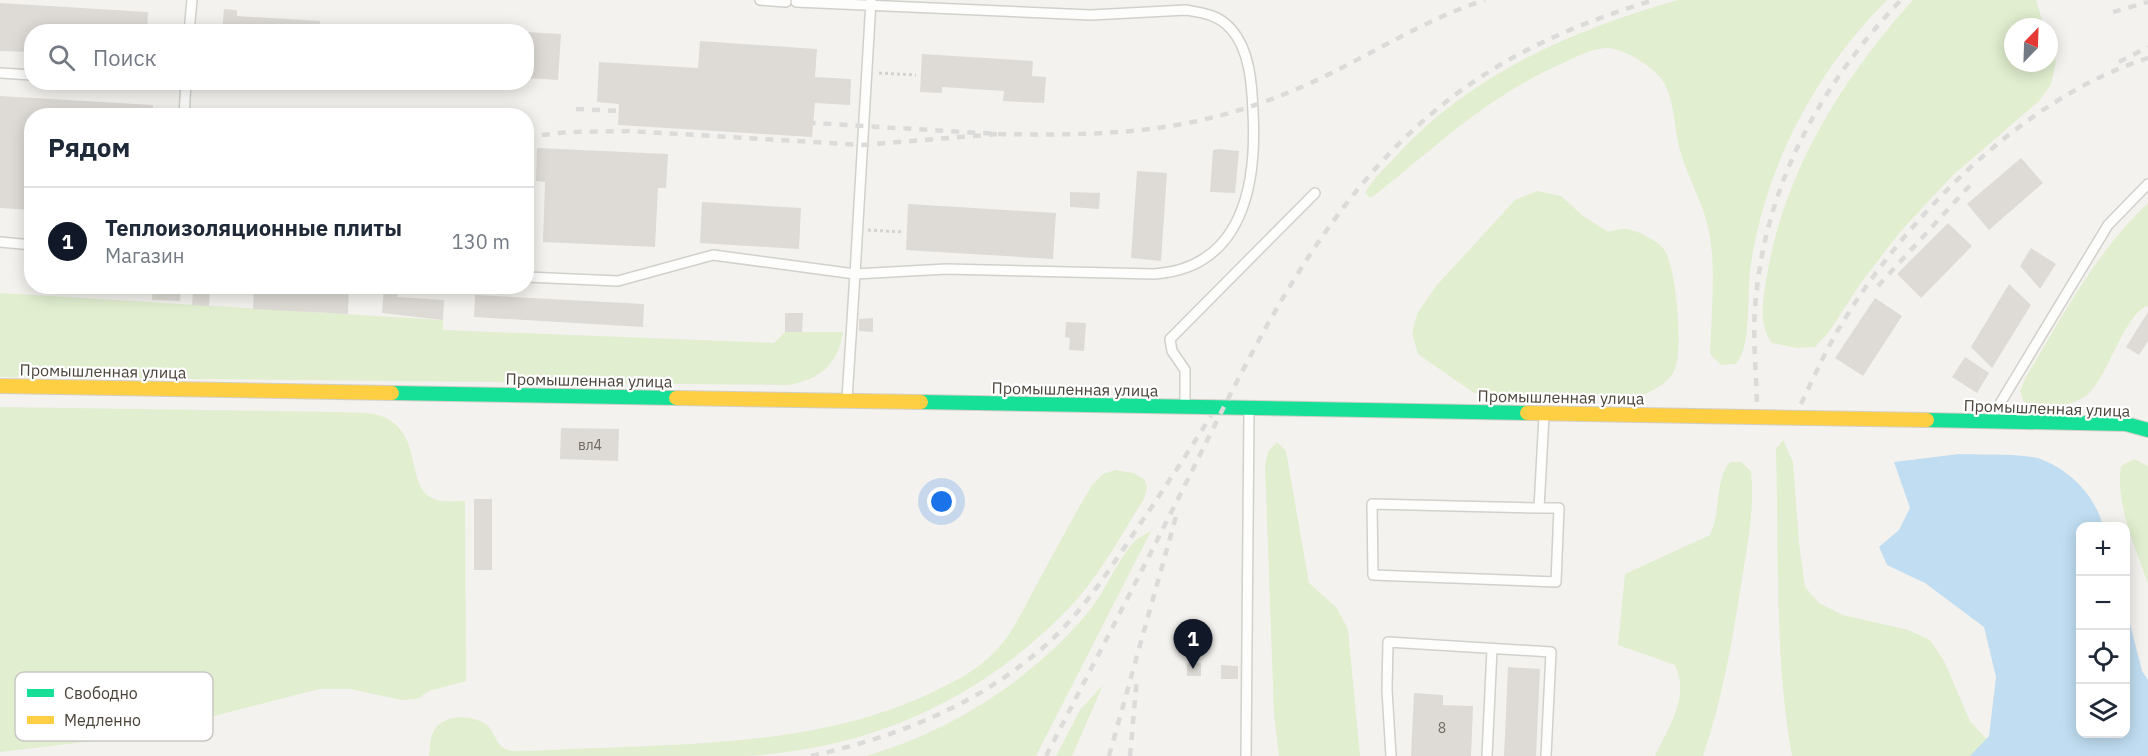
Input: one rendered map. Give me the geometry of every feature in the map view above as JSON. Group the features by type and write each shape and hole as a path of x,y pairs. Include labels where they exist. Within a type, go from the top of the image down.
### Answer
{"street":[{"name":"Промышленная улица","path":"0,386 2126,424 2148,430"}],"lane":[{"path":"190,24 192,0"},
{"path":"759,0 786,2"},
{"path":"534,277 618,281 713,255 855,274 946,268 1171,273 1204,258 1234,228 1248,191 1254,153 1253,105 1242,45 1232,30 1219,18 1186,10 1090,15 871,3 796,2"},
{"path":"847,401 871,3"},
{"path":"0,73 24,74"},
{"path":"184,108 186,90"},
{"path":"1988,422 2108,225 2148,184"},
{"path":"1185,407 1185,370 1172,351 1170,339 1315,193"},
{"path":"0,242 24,244"},
{"path":"1246,756 1249,408"},
{"path":"1539,508 1544,414"},
{"path":"1372,504 1539,508 1558,508 1556,582 1372,575 1372,504"},
{"path":"1390,756 1387,690 1388,642 1551,652 1546,756"},
{"path":"1487,756 1492,649"}],"path":[{"path":"867,72 916,75"},
{"path":"857,230 904,232"}],"green space":[{"path":"1678,0 1887,0 1861,28 1817,88 1782,155 1759,226 1751,263 1745,344 1736,364 1721,365 1710,354 1713,290 1711,242 1705,217 1680,150 1668,90 1654,71 1623,52 1608,48 1597,49 1538,75 1490,104 1379,192 1370,198 1365,193 1380,173 1426,126 1491,78 1563,40"},
{"path":"1913,0 2036,0 2041,18 2004,18 2004,72 2054,72 2051,84 2040,100 1952,176 1900,232 1860,284 1829,332 1815,347 1797,348 1772,343 1763,321 1763,305 1774,241 1786,203 1819,130 1862,62"},
{"path":"1537,191 1561,196 1582,215 1608,232 1622,229 1641,233 1663,248 1668,257 1675,288 1678,344 1675,369 1669,378 1657,388 1643,395 1474,393 1418,354 1412,333 1417,314 1436,286 1515,200"},
{"path":"2148,203 2148,306 2140,310 2132,319 2096,385 2081,399 2055,407 2039,407 2024,402 2020,391 2025,379 2080,286 2129,222"},
{"path":"0,293 443,320 443,330 774,343 785,332 843,332 837,353 826,368 810,379 789,385 0,377"},
{"path":"0,407 374,414 393,422 402,432 408,444 418,481 424,491 440,501 465,501 466,681 429,691 417,699 402,700 350,689 319,689 213,716 213,672 15,672 15,741 94,741 0,752"},
{"path":"1783,440 1793,462 1805,587 1819,603 1843,615 1908,630 1930,640 1944,661 1970,721 2002,756 1792,756 1782,680 1778,603 1776,449"},
{"path":"1277,442 1286,451 1309,583 1336,607 1348,629 1360,756 1279,756 1274,714 1265,465 1268,452"},
{"path":"2134,459 2148,466 2148,584 2130,532 2130,522 2127,522 2124,511 2120,481 2121,466"},
{"path":"1730,462 1741,462 1751,471 1751,514 1734,628 1716,714 1703,756 1655,756 1676,712 1680,689 1679,677 1675,665 1618,645 1625,574 1710,535 1716,516 1722,477"},
{"path":"1115,470 1133,473 1144,479 1147,487 1144,499 1079,598 1033,642 998,670 960,694 920,714 836,743 746,756 429,756 431,738 435,729 446,720 460,717 475,719 487,725 498,742 510,751 684,744 736,741 837,725 886,711 933,692 975,669 1003,643 1092,485 1103,474"},
{"path":"1151,531 1036,756 866,756 898,745 960,717 1017,680 1068,635 1096,602 1129,548"},
{"path":"1103,685 1072,756 1056,756 1080,710"}],"water":[{"path":"1959,454 2015,455 2036,458 2054,465 2081,486 2094,505 2102,522 2076,522 2076,738 2130,738 2130,624 2142,671 2148,680 2148,756 1970,756 1989,736 1996,677 1984,627 1925,583 1887,565 1879,547 1899,530 1910,508 1894,462"}],"building":[{"path":"0,3 148,12 147,24 24,24 24,52 0,51"},
{"path":"224,9 237,10 237,16 320,21 320,24 223,24"},
{"path":"534,32 561,34 558,80 534,78"},
{"path":"700,41 817,49 815,77 851,79 850,105 815,103 812,137 618,125 619,104 597,102 599,62 698,68"},
{"path":"922,54 1033,61 1032,76 1046,77 1044,103 1003,101 1004,91 942,87 942,93 920,92"},
{"path":"0,96 153,105 153,108 24,108 24,210 0,208"},
{"path":"537,148 668,154 666,188 658,188 655,247 543,242 545,182 536,181"},
{"path":"1213,150 1239,151 1235,193 1210,192"},
{"path":"2021,158 2043,183 1989,230 1967,204"},
{"path":"1137,171 1167,173 1161,261 1131,258"},
{"path":"1070,192 1100,193 1099,209 1070,207"},
{"path":"702,202 801,208 799,249 700,243"},
{"path":"908,204 1056,213 1053,259 906,250"},
{"path":"1948,223 1972,246 1921,298 1897,274"},
{"path":"2031,248 2056,264 2040,289 2020,266"},
{"path":"2009,284 2031,305 1992,368 1971,347"},
{"path":"152,294 180,294 180,301 152,300"},
{"path":"193,294 210,294 209,306 192,305"},
{"path":"254,294 349,294 348,314 253,309"},
{"path":"383,294 444,300 443,320 382,313"},
{"path":"475,295 644,304 643,327 474,317"},
{"path":"1875,298 1902,316 1863,376 1835,358"},
{"path":"2148,312 2148,341 2139,355 2126,347"},
{"path":"785,313 803,313 802,332 785,332"},
{"path":"873,318 873,332 859,331 859,319"},
{"path":"1066,322 1086,323 1084,351 1069,350 1070,338 1065,337"},
{"path":"1965,357 1989,373 1977,393 1952,377"},
{"path":"561,428 619,429 618,461 560,459"},
{"path":"474,499 492,499 492,570 474,570"},
{"path":"1187,663 1201,663 1201,676 1187,676"},
{"path":"1221,665 1238,666 1238,679 1221,679"},
{"path":"1508,667 1540,669 1536,756 1504,756"},
{"path":"1414,693 1443,695 1443,705 1473,706 1471,756 1411,756"}],"railway":[{"path":"998,134 1118,132 1191,122 1227,114 1304,86 1439,18 1485,0"},
{"path":"1046,756 1243,370 1303,266 1337,216 1374,170 1416,127 1485,74 1531,48 1579,26 1654,0"},
{"path":"1757,402 1754,336 1756,297 1762,254 1772,213 1803,136 1823,100 1847,65 1901,0"},
{"path":"2113,12 2148,2"},
{"path":"2119,62 2148,47"},
{"path":"1801,404 1833,339 1865,288 1897,246 1970,167 2012,132 2056,102 2101,77 2148,58"},
{"path":"576,109 619,111"},
{"path":"534,136 568,132 630,131 862,145 998,134 813,123"},
{"path":"1878,286 1973,182"},
{"path":"811,756 871,740 956,706 1008,675 1049,643 1077,613 1113,564 1211,416"},
{"path":"1109,756 1177,513"},
{"path":"1130,756 1137,677"}],"traffic: fast":[{"path":"392,393 676,398"},
{"path":"921,402 1527,413"},
{"path":"1927,420 2126,424 2148,430"}],"traffic: slow":[{"path":"0,386 392,393"},
{"path":"676,398 921,402"},
{"path":"1527,413 1927,420"}],"place":[{"name":"Теплоизоляционные плиты","path":"1193,669"}]}
